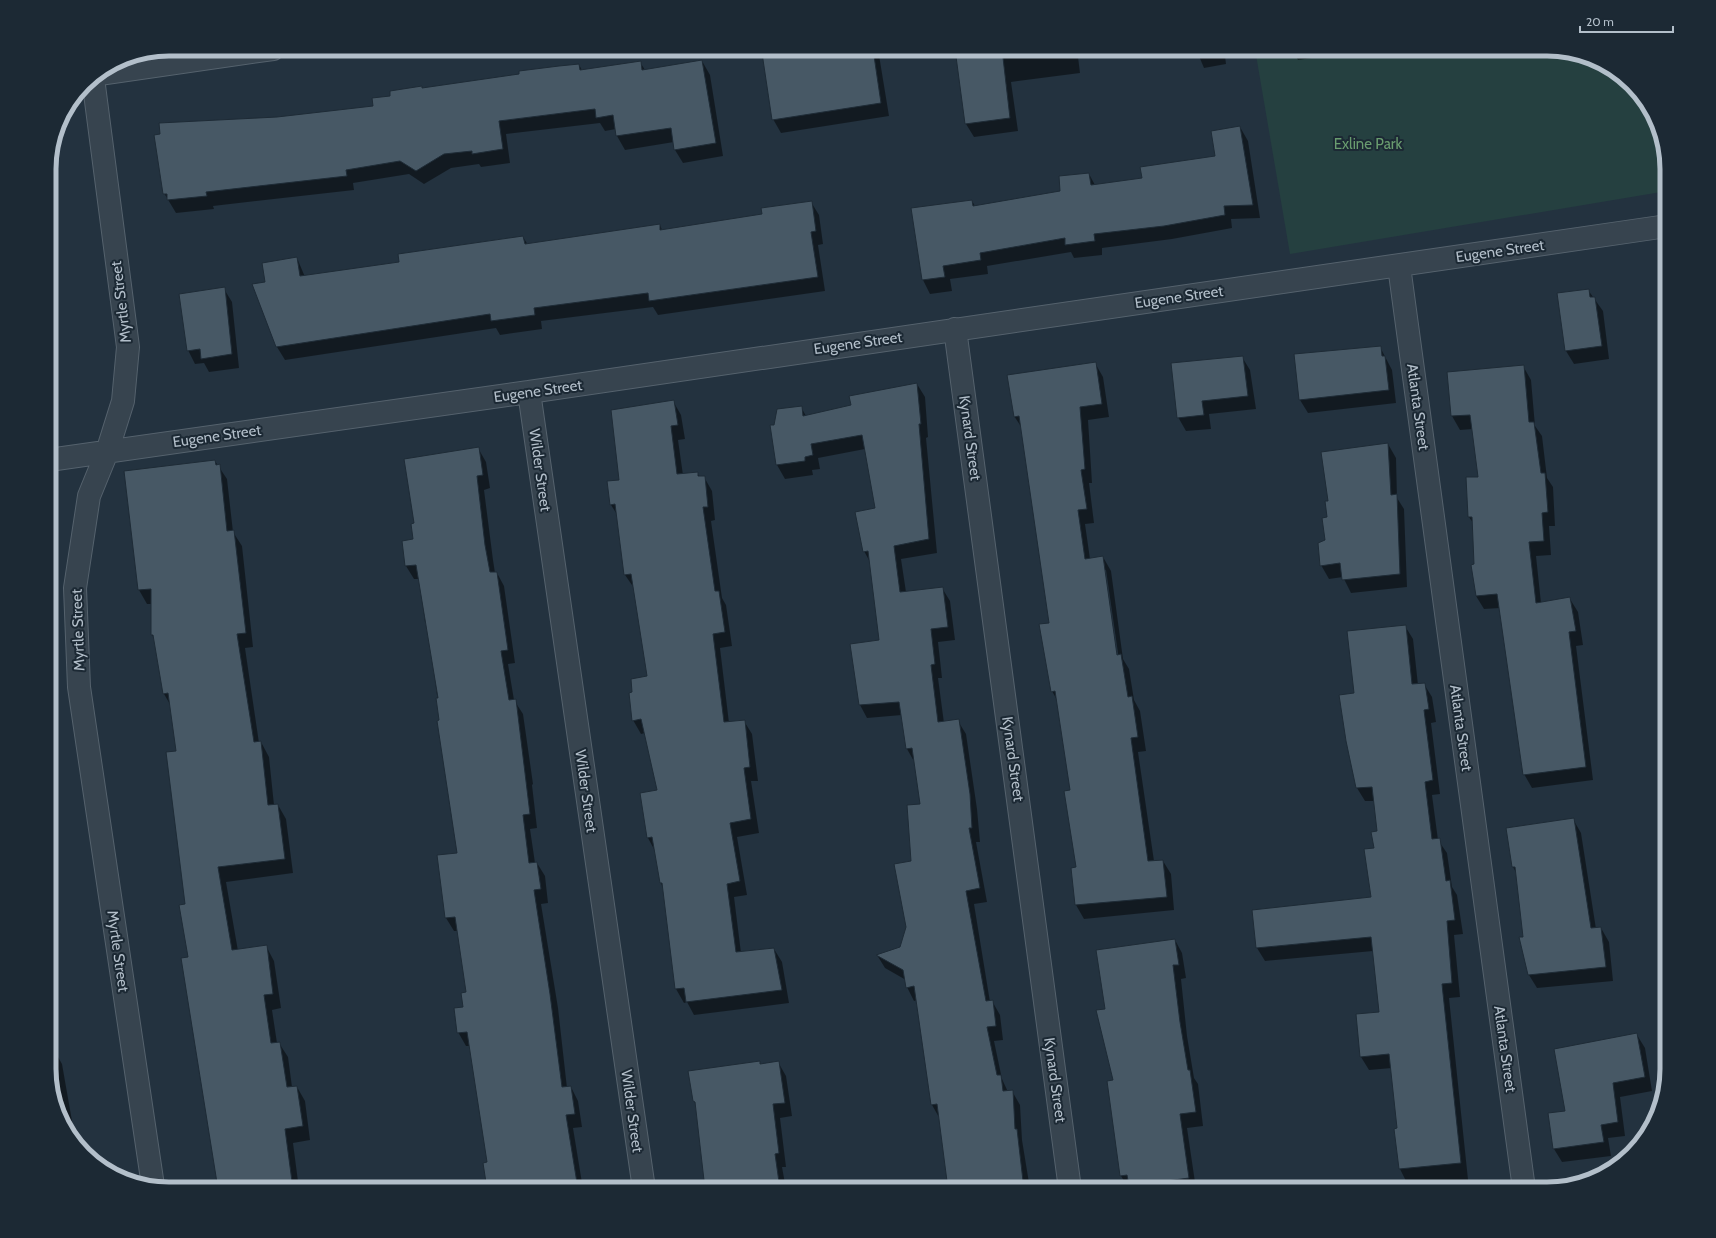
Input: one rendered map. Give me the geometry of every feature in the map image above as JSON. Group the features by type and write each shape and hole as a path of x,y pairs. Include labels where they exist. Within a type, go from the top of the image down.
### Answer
{"street":[{"path":"110,72 224,56"},
{"name":"Myrtle Street","path":"94,84 128,347 123,401 107,452 89,496 75,588 79,687 152,1181"},
{"name":"Eugene Street","path":"56,459 529,392 1660,227"},
{"name":"Atlanta Street","path":"1399,266 1523,1182"},
{"name":"Kynard Street","path":"955,329 1069,1182"},
{"name":"Wilder Street","path":"529,392 643,1182"}],"green space":[{"name":"Exline Park","path":"1256,56 1547,56 1569,58 1584,62 1597,68 1616,79 1627,89 1641,106 1656,139 1659,154 1660,192 1290,254"}],"building":[{"path":"762,56 874,56 881,103 772,120"},
{"path":"956,56 1003,56 1010,118 965,124"},
{"path":"702,60 716,143 674,150 671,128 616,136 613,115 596,118 595,109 499,121 503,149 472,154 472,151 444,154 416,171 400,161 346,170 347,176 206,192 207,196 167,200 167,194 163,194 154,135 160,134 159,123 277,117 373,106 372,98 390,96 390,91 422,86 422,88 519,74 519,71 559,66 579,64 580,70 641,61 642,70"},
{"path":"1240,126 1253,205 1224,206 1225,215 1164,226 1094,234 1095,241 1065,245 1065,238 980,253 981,260 943,266 945,277 922,280 911,208 972,200 973,206 1060,191 1059,176 1089,173 1091,185 1142,178 1140,167 1215,156 1211,131"},
{"path":"812,201 816,231 811,232 818,277 649,301 648,293 534,308 535,315 491,321 490,314 276,347 252,284 265,282 262,263 297,257 300,276 399,262 398,254 523,236 525,244 660,224 660,230 762,214 761,208"},
{"path":"225,287 232,354 201,359 200,349 187,351 179,294"},
{"path":"1589,289 1590,297 1595,297 1602,346 1565,351 1557,293"},
{"path":"1381,346 1382,356 1385,356 1389,390 1299,400 1294,354"},
{"path":"1243,356 1248,396 1202,401 1204,415 1177,418 1171,363"},
{"path":"1096,362 1102,404 1080,407 1085,469 1081,470 1087,509 1078,510 1085,559 1103,556 1117,655 1121,654 1128,697 1132,696 1138,737 1131,738 1148,861 1163,860 1167,897 1075,905 1071,868 1076,867 1064,791 1070,790 1055,691 1051,692 1039,624 1049,623 1019,416 1014,417 1007,375"},
{"path":"1524,365 1529,422 1534,422 1541,473 1545,473 1548,512 1542,513 1544,541 1529,542 1536,603 1570,597 1576,631 1569,632 1586,767 1523,775 1497,594 1476,596 1471,565 1474,564 1472,517 1468,517 1466,477 1478,477 1470,415 1451,416 1447,372"},
{"path":"917,383 929,539 894,546 900,592 943,587 948,627 931,629 935,664 931,665 938,722 959,719 970,794 972,828 969,828 980,888 966,891 986,1001 993,1000 996,1026 987,1027 997,1075 1001,1075 1003,1091 1013,1090 1015,1129 1017,1129 1023,1181 947,1182 937,1104 931,1105 914,986 906,988 903,970 876,955 900,947 906,927 894,864 911,861 907,805 920,804 912,748 906,749 899,702 859,705 850,644 879,640 868,551 863,552 855,512 875,508 862,435 811,444 813,455 805,457 805,461 776,465 770,425 774,425 777,409 802,406 803,416 851,405 849,396"},
{"path":"674,400 678,425 671,426 677,474 698,472 698,476 705,476 708,507 703,507 715,591 719,591 725,632 713,634 724,722 745,720 750,767 744,768 751,819 730,823 740,881 727,884 736,952 774,948 782,990 686,1002 684,988 675,989 662,883 660,883 652,837 647,838 640,793 657,790 641,719 632,721 629,693 632,692 631,679 647,676 631,574 624,575 615,504 610,505 607,481 619,480 611,410"},
{"path":"1388,443 1391,495 1397,494 1400,574 1342,580 1340,563 1320,566 1318,543 1325,540 1322,518 1327,517 1325,501 1328,501 1321,452"},
{"path":"479,447 483,475 477,476 485,545 490,572 497,572 508,650 501,651 509,700 516,699 530,814 523,815 529,863 537,862 541,889 534,890 550,994 562,1087 571,1086 575,1114 566,1115 577,1182 486,1182 483,1163 487,1162 467,1032 457,1033 454,1008 463,1007 461,993 466,992 455,917 445,918 437,855 457,853 437,721 439,720 436,698 438,698 416,565 405,566 402,541 413,539 411,524 414,523 404,459"},
{"path":"215,460 216,465 220,464 227,531 234,530 246,633 237,634 254,742 261,741 268,805 278,804 285,859 218,867 232,950 267,945 273,994 264,995 271,1043 280,1042 287,1087 297,1086 303,1126 285,1129 292,1182 217,1182 181,958 188,957 179,905 185,904 166,752 176,751 168,693 163,694 153,635 151,635 151,589 138,590 124,471"},
{"path":"1406,625 1412,684 1425,683 1429,709 1424,710 1433,780 1425,782 1432,839 1440,838 1446,881 1450,880 1455,920 1447,921 1452,983 1442,984 1461,1163 1399,1169 1394,1129 1397,1128 1389,1054 1360,1057 1356,1014 1379,1012 1371,937 1256,948 1252,910 1371,897 1364,849 1374,848 1371,832 1377,831 1372,787 1356,788 1346,741 1339,695 1354,693 1347,631"},
{"path":"1574,818 1591,928 1601,927 1606,967 1528,975 1519,937 1523,937 1515,867 1512,867 1506,828"},
{"path":"1175,939 1179,965 1173,965 1180,1022 1188,1070 1190,1070 1196,1112 1180,1114 1189,1178 1159,1182 1128,1182 1127,1175 1120,1176 1107,1081 1113,1080 1096,1010 1105,1009 1096,950"},
{"path":"1637,1033 1645,1077 1613,1083 1618,1122 1601,1125 1604,1142 1553,1149 1548,1113 1565,1111 1554,1049"},
{"path":"760,1061 760,1064 779,1061 785,1103 773,1104 779,1153 775,1154 779,1182 704,1182 695,1102 693,1101 688,1071"}]}
